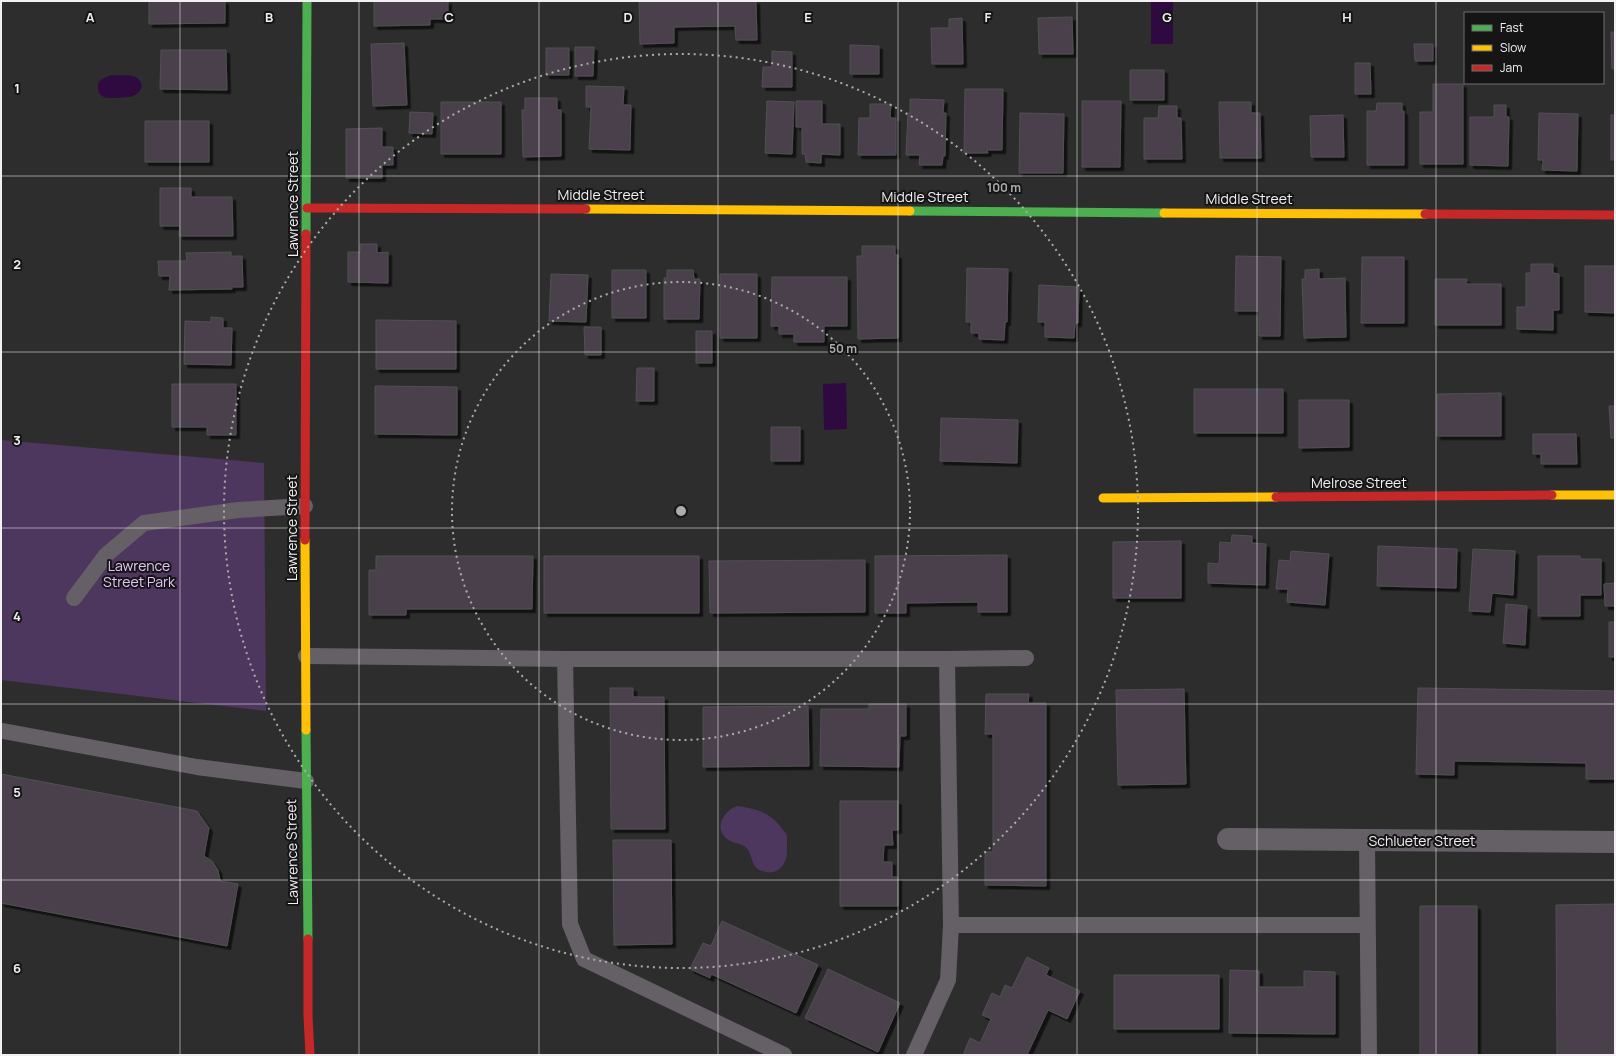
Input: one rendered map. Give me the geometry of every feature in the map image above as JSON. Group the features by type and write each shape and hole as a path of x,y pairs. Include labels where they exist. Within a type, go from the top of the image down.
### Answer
{"street":[{"name":"Lawrence Street","path":"307,1 305,506 308,1016 310,1055"},
{"name":"Middle Street","path":"307,208 1615,215"},
{"name":"Melrose Street","path":"1103,498 1615,495"},
{"name":"Schlueter Street","path":"1228,839 1615,842"}],"lane":[{"path":"74,598 106,555 144,523 238,510 305,506"},
{"path":"306,656 565,659 1026,658"},
{"path":"565,659 570,924 584,959 784,1055"},
{"path":"914,1055 948,980 951,925 947,659"},
{"path":"3,731 196,767 306,781"},
{"path":"1366,841 1369,1055"},
{"path":"951,925 1367,925"}],"green space":[{"name":"Lawrence Street Park","path":"1,440 264,463 266,711 1,680"},
{"path":"737,806 749,808 766,814 776,821 786,834 786,857 783,865 778,870 774,872 766,872 760,870 754,864 750,853 744,846 727,839 723,834 721,825 724,815 732,808"}],"shaded area":[{"path":"1151,1 1173,1 1173,44 1151,44"},
{"path":"113,75 135,77 140,81 142,87 136,95 129,97 111,98 102,96 98,90 100,80"},
{"path":"846,383 847,429 824,430 823,384"}],"building":[{"path":"149,1 225,1 225,23 149,24"},
{"path":"374,1 448,1 448,19 430,19 430,25 374,26"},
{"path":"639,1 756,1 757,40 736,40 735,26 674,27 674,43 640,44"},
{"path":"1072,17 1073,54 1039,54 1038,18"},
{"path":"962,18 963,64 932,64 931,28 949,28 949,19"},
{"path":"1611,32 1615,32 1615,69 1612,69"},
{"path":"404,43 407,105 373,106 371,44"},
{"path":"1414,44 1433,44 1433,61 1415,61"},
{"path":"850,45 879,46 879,74 850,74"},
{"path":"575,47 594,47 593,76 575,76"},
{"path":"546,48 569,48 569,75 546,75"},
{"path":"161,50 226,50 227,90 160,89"},
{"path":"772,51 792,52 792,87 762,87 763,67 772,67"},
{"path":"1355,63 1370,63 1371,94 1355,94"},
{"path":"1130,70 1164,70 1164,100 1130,100"},
{"path":"1433,84 1463,84 1463,164 1420,164 1420,112 1433,112"},
{"path":"586,86 624,87 623,105 631,105 630,150 589,149 591,107 586,107"},
{"path":"965,89 1003,89 1002,150 987,150 988,153 964,153"},
{"path":"525,98 557,98 557,110 561,110 561,156 523,157 522,110 525,110"},
{"path":"910,99 944,100 943,113 946,113 945,156 943,156 942,165 919,165 920,155 906,155"},
{"path":"767,101 794,102 792,154 765,153"},
{"path":"796,101 822,101 822,124 840,124 840,155 821,154 821,163 806,162 805,154 802,154 802,127 796,127"},
{"path":"1082,101 1121,101 1120,167 1082,167"},
{"path":"441,102 501,102 501,154 441,154"},
{"path":"1219,102 1251,102 1251,113 1260,113 1261,158 1220,158"},
{"path":"1377,103 1402,103 1402,111 1404,111 1404,165 1367,165 1367,111 1376,111"},
{"path":"870,104 891,104 890,118 896,118 896,155 858,155 859,118 870,118"},
{"path":"1494,105 1506,105 1506,117 1509,117 1508,166 1470,165 1470,117 1494,117"},
{"path":"1159,106 1177,106 1177,118 1181,118 1182,159 1144,159 1144,118 1158,118"},
{"path":"410,112 433,113 432,134 409,133"},
{"path":"1020,113 1064,114 1063,173 1019,173"},
{"path":"1539,113 1578,114 1577,171 1542,170 1543,160 1538,160"},
{"path":"1343,115 1344,157 1311,157 1310,116"},
{"path":"1611,115 1615,115 1615,160 1611,160"},
{"path":"145,121 209,121 209,162 145,162"},
{"path":"382,128 382,147 393,147 393,165 382,165 382,178 346,178 346,129"},
{"path":"160,188 191,188 191,197 232,197 233,236 179,236 180,226 160,226"},
{"path":"360,244 377,244 377,253 388,252 388,283 348,282 348,252 360,252"},
{"path":"862,246 895,246 895,255 898,255 898,338 858,339 857,256 862,256"},
{"path":"231,252 231,256 242,256 243,287 232,287 232,289 169,290 170,276 159,276 158,261 187,261 186,253"},
{"path":"1236,256 1281,257 1280,336 1259,336 1259,311 1235,311"},
{"path":"1362,257 1404,257 1404,323 1361,323"},
{"path":"1531,264 1553,264 1553,273 1559,274 1559,310 1553,310 1553,330 1517,329 1517,307 1526,307 1526,273 1531,273"},
{"path":"1585,266 1615,266 1615,313 1585,312"},
{"path":"967,268 1008,269 1007,322 1005,322 1004,340 979,339 979,333 971,333 971,322 966,322"},
{"path":"1319,269 1319,279 1345,278 1346,337 1304,338 1302,279 1305,279 1305,270"},
{"path":"612,270 646,270 646,318 612,318"},
{"path":"667,270 693,270 694,279 700,279 699,319 664,319 664,278 667,278"},
{"path":"551,274 588,275 586,322 549,321"},
{"path":"720,274 757,274 757,338 720,338"},
{"path":"772,277 847,277 847,326 824,326 824,342 794,342 794,334 779,334 779,326 771,326"},
{"path":"1435,279 1467,279 1466,284 1501,284 1501,325 1435,325"},
{"path":"1039,285 1079,287 1078,323 1075,323 1074,338 1045,337 1045,322 1038,322"},
{"path":"211,317 223,318 223,328 232,328 231,365 184,364 185,321 211,322"},
{"path":"376,320 456,321 456,369 376,369"},
{"path":"584,327 601,327 601,355 585,355"},
{"path":"696,331 712,331 712,363 696,363"},
{"path":"637,368 654,368 654,401 636,401"},
{"path":"172,384 236,384 236,435 207,435 207,427 172,427"},
{"path":"375,386 457,387 457,435 375,434"},
{"path":"1194,389 1283,389 1283,433 1194,433"},
{"path":"1501,393 1501,436 1437,436 1437,394"},
{"path":"1299,400 1349,400 1349,447 1299,448"},
{"path":"1609,406 1615,406 1615,438 1611,438"},
{"path":"941,418 1018,420 1017,463 940,461"},
{"path":"771,427 800,427 800,461 771,461"},
{"path":"1533,434 1576,434 1577,464 1541,464 1541,454 1533,454"},
{"path":"1232,535 1252,536 1252,543 1266,544 1265,585 1208,583 1208,563 1219,564 1220,542 1231,543"},
{"path":"1181,541 1181,598 1113,598 1113,542"},
{"path":"1378,546 1457,549 1456,588 1377,586"},
{"path":"1473,549 1515,551 1513,595 1492,593 1490,612 1469,611"},
{"path":"1291,551 1329,554 1325,605 1287,602 1288,589 1276,589 1279,560 1290,561"},
{"path":"1007,555 1007,612 978,612 978,602 906,603 906,613 875,613 875,556"},
{"path":"376,556 533,556 532,609 406,609 406,615 369,615 369,570 376,570"},
{"path":"544,556 699,556 699,613 544,613"},
{"path":"1538,556 1580,556 1580,559 1601,559 1601,595 1580,595 1580,616 1538,616"},
{"path":"865,560 865,612 710,613 709,561"},
{"path":"1615,583 1615,606 1605,606 1604,584"},
{"path":"1506,604 1527,606 1525,645 1503,643"},
{"path":"1609,622 1615,622 1615,657 1609,657"},
{"path":"610,688 633,688 633,697 664,697 665,829 611,829"},
{"path":"1418,688 1615,691 1615,779 1586,779 1586,763 1454,761 1454,775 1416,774"},
{"path":"1184,689 1186,784 1118,785 1116,690"},
{"path":"986,694 1029,694 1028,703 1046,703 1046,886 985,885 985,852 993,852 993,734 985,734"},
{"path":"869,704 906,704 906,736 900,736 899,767 820,766 821,709 869,709"},
{"path":"808,706 809,766 703,767 703,707"},
{"path":"1,774 197,811 209,828 204,856 212,861 218,870 220,881 238,884 227,946 1,903"},
{"path":"840,801 898,801 898,830 892,830 893,845 884,845 883,862 892,862 892,877 898,877 898,906 840,906"},
{"path":"613,840 671,840 672,944 614,945"},
{"path":"1615,904 1615,1055 1557,1055 1556,905"},
{"path":"1420,906 1477,906 1477,1055 1420,1055"},
{"path":"722,921 818,965 796,1013 711,974 710,978 690,969 703,943 711,946"},
{"path":"1027,957 1049,968 1046,975 1080,991 1067,1019 1048,1010 1027,1055 963,1055 970,1038 980,1043 991,1019 982,1015 992,993 1000,997 1005,985 1012,988"},
{"path":"828,969 900,1003 878,1052 805,1018"},
{"path":"1230,970 1259,971 1259,987 1304,987 1304,971 1335,972 1335,1034 1229,1033"},
{"path":"1114,975 1219,975 1219,1029 1114,1029"}],"traffic: fast":[{"path":"306,234 307,1"},
{"path":"910,211 1164,213"},
{"path":"306,730 308,939"}],"traffic: slow":[{"path":"586,209 910,211"},
{"path":"1164,213 1425,214"},
{"path":"1552,495 1615,495"},
{"path":"1103,498 1276,497"},
{"path":"305,540 306,730"}],"traffic: jam":[{"path":"307,208 586,209"},
{"path":"1425,214 1615,215"},
{"path":"305,540 306,234"},
{"path":"1276,497 1552,495"},
{"path":"308,939 308,1016 310,1055"}]}
